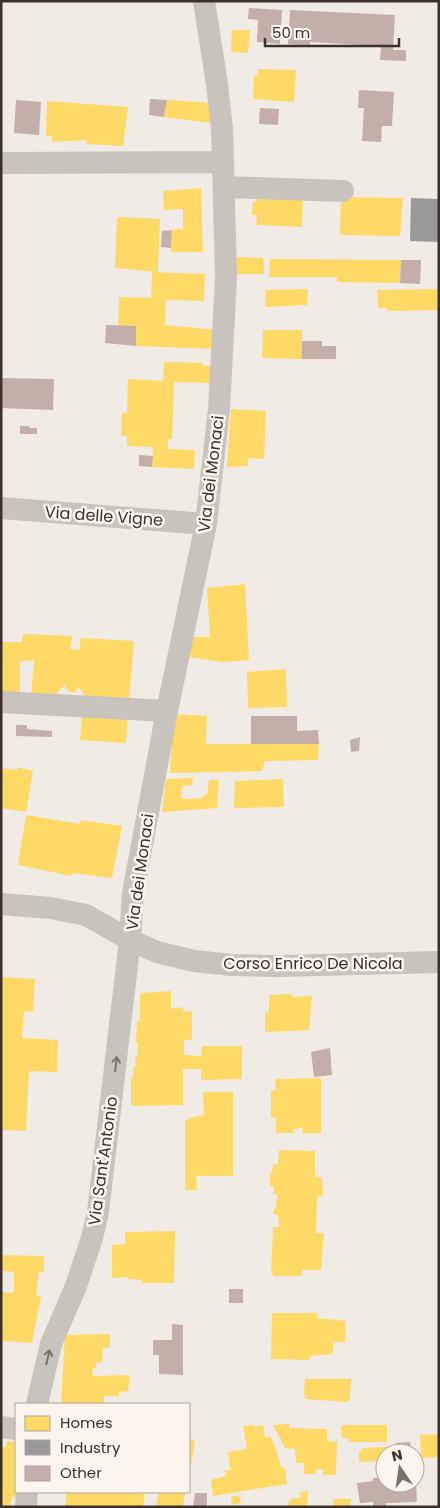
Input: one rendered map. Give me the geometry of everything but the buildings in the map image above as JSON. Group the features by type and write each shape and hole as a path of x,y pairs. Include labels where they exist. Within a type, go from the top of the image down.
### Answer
{"street":[{"name":"Via dei Monaci","path":"130,940 134,893 167,711 206,524 220,409 226,283 224,187 217,84 204,1"},
{"path":"1,163 223,162"},
{"path":"224,187 343,191"},
{"name":"Via delle Vigne","path":"1,508 206,524"},
{"path":"1,702 167,711"},
{"name":"Corso Enrico De Nicola","path":"1,904 51,908 86,915 130,940 156,952 194,960 232,965 279,966 439,962"},
{"name":"Via Sant'Antonio","path":"37,1403 52,1344 76,1286 92,1238 98,1212 130,940"},
{"path":"1,1427 15,1429"},
{"path":"26,1507 27,1493"}]}
